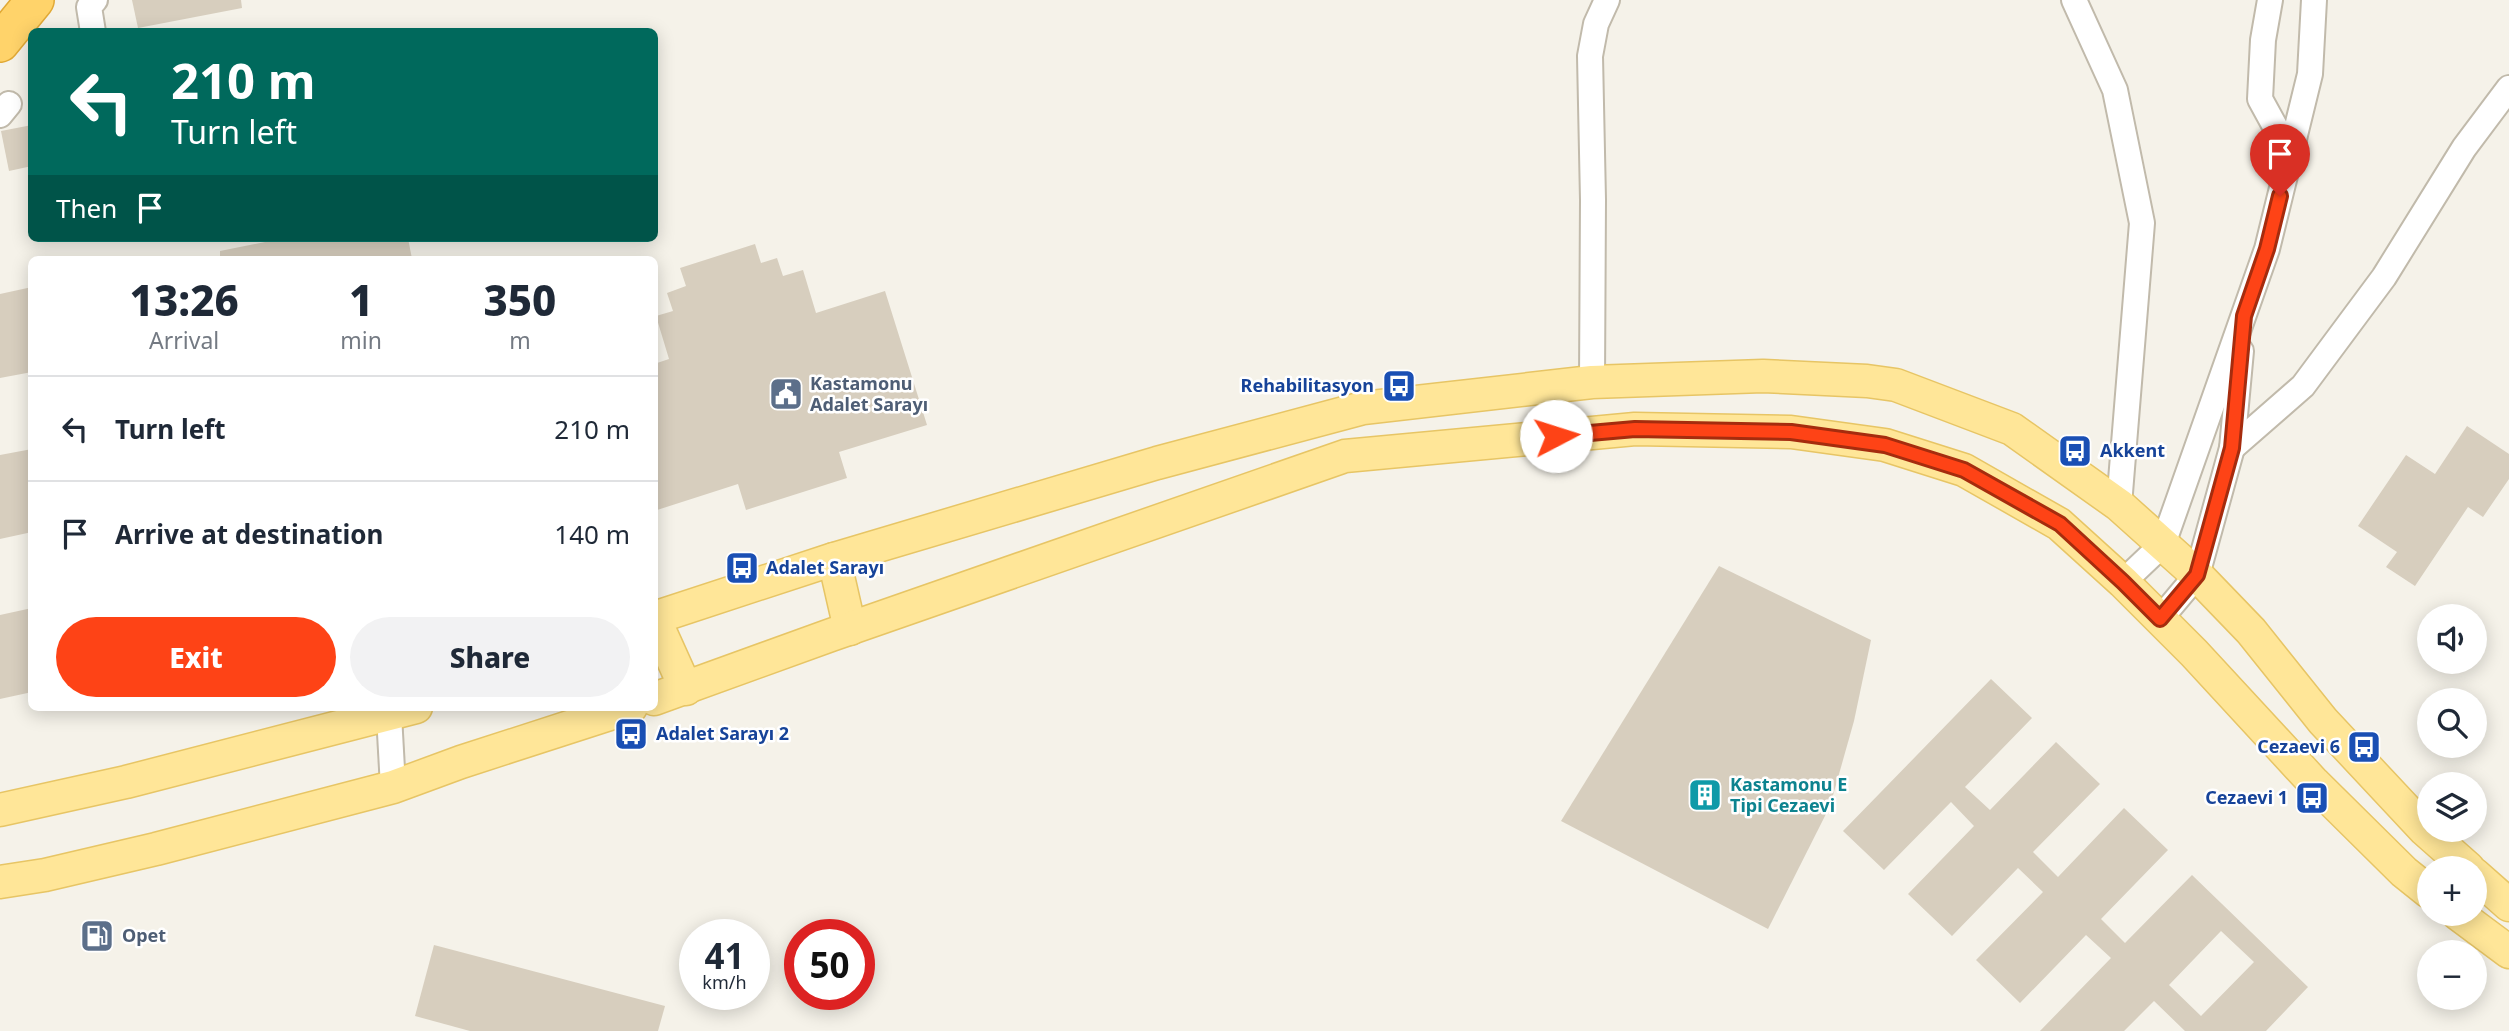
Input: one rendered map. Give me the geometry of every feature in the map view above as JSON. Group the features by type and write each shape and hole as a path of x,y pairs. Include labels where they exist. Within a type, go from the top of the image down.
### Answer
{"highway":[{"path":"0,43 35,0"}],"main road":[{"path":"658,617 834,559 1157,463 1363,408 1592,382 1763,376 1867,381 1895,385 2012,429 2119,505 2197,575 2251,631 2323,721 2426,830 2455,856"},
{"path":"658,698 1346,456 1635,429 1791,432 1885,445 1964,470 2060,524 2160,619 2323,792 2417,883"},
{"path":"834,559 850,629"},
{"path":"658,627 686,689"},
{"path":"0,810 127,782 403,711"},
{"path":"0,882 45,875 156,849 393,787 619,711"},
{"path":"2487,886 2509,905"},
{"path":"2474,926 2509,952"}],"street":[{"path":"92,28 89,7 94,0"},
{"path":"1592,382 1593,200 1590,55 1596,24 1608,0"},
{"path":"2074,0 2115,90 2142,223 2119,505"},
{"path":"2270,0 2263,40 2260,99 2277,130 2294,143"},
{"path":"2123,582 2163,544 2267,249 2310,74 2314,0"},
{"path":"2232,448 2303,386 2384,278 2464,148 2509,88"},
{"path":"2160,619 2197,575 2232,448 2244,316"},
{"path":"393,787 403,711"}],"building":[{"path":"132,0 241,0 242,8 138,28"},
{"path":"28,126 28,167 9,171 1,131"},
{"path":"265,242 409,242 411,256 220,256 220,251"},
{"name":"Kastamonu Adalet Sarayı","path":"755,244 761,263 777,258 783,276 803,270 816,313 885,291 927,425 839,452 847,478 746,510 738,484 658,510 658,363 669,359 658,315 673,311 667,293 686,286 680,268"},
{"path":"28,288 28,373 0,378 0,294"},
{"path":"2467,426 2509,454 2509,479 2483,517 2468,507 2415,586 2386,567 2397,552 2358,526 2406,455 2435,474"},
{"path":"28,450 28,533 0,539 0,455"},
{"path":"1719,566 1871,640 1854,721 1830,806 1768,929 1561,821"},
{"path":"28,609 28,693 0,699 0,615"},
{"path":"1991,679 2032,718 1965,787 1990,810 2056,742 2100,784 2033,852 2058,877 2124,808 2168,850 2101,919 2125,943 2192,875 2308,987 2266,1031 2185,1031 2154,1001 2124,1031 2040,1031 2111,958 2086,935 2020,1003 1976,960 2043,892 2018,868 1952,936 1908,894 1974,826 1951,802 1884,870 1843,831","holes":["2221,931 2254,962 2201,1016 2169,985"]},
{"path":"434,945 665,1006 658,1031 470,1031 415,1016"}],"place":[{"name":"Rehabilitasyon","path":"1399,386"},
{"name":"Kastamonu Adalet Sarayı","path":"786,394"},
{"name":"Akkent","path":"2075,451"},
{"name":"Adalet Sarayı","path":"742,568"},
{"name":"Adalet Sarayı 2","path":"631,734"},
{"name":"Cezaevi 6","path":"2364,747"},
{"name":"Kastamonu E Tipi Cezaevi","path":"1705,795"},
{"name":"Cezaevi 1","path":"2312,798"},
{"name":"Opet","path":"97,936"}],"route":[{"path":"1556,436 1635,429 1791,432 1885,445 1964,470 2060,524 2160,619 2197,575 2232,448 2244,316 2267,249 2280,196"}]}
